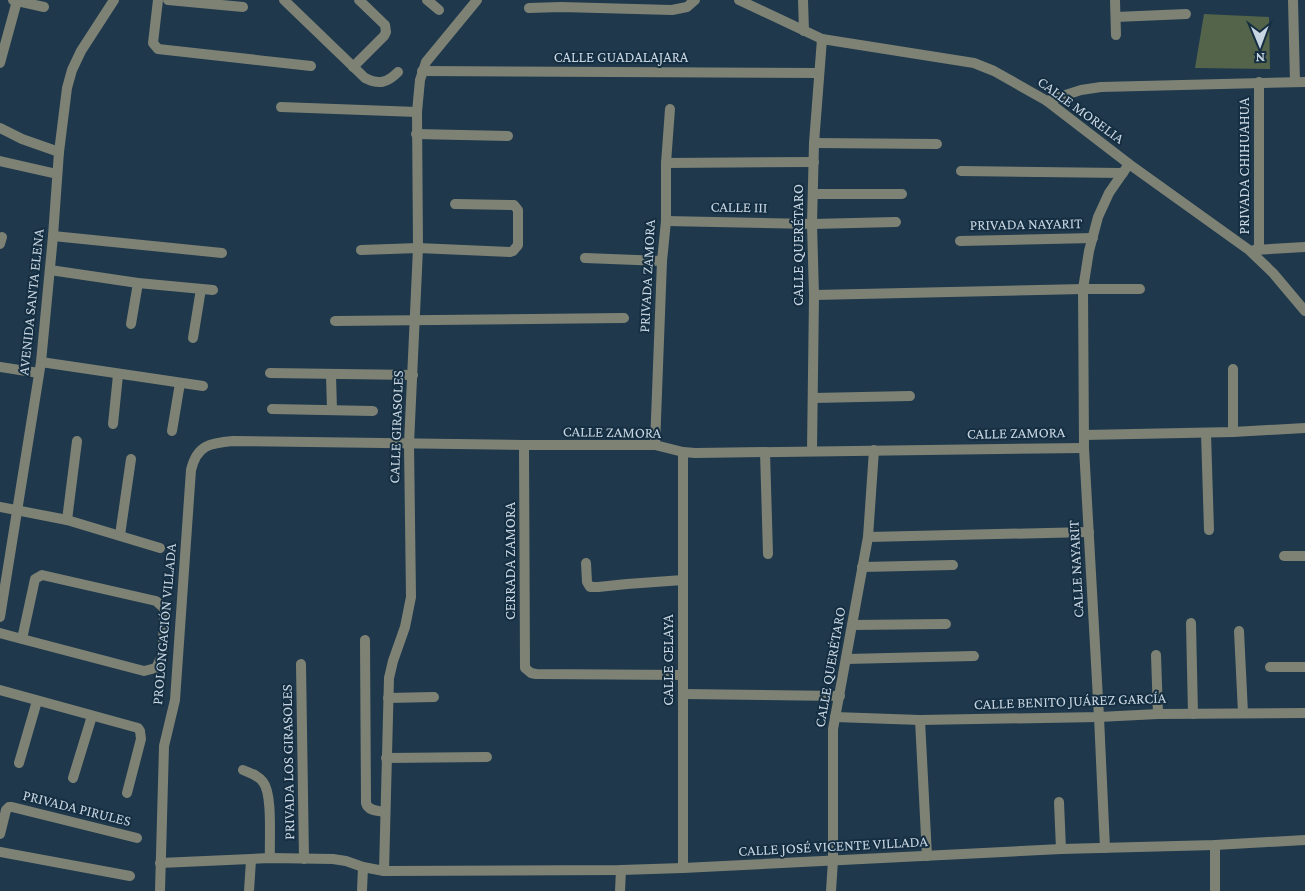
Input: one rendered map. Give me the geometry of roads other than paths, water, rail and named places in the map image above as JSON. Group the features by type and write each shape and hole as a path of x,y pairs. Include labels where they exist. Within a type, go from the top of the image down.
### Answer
{"street":[{"path":"0,63 15,0 44,7"},
{"name":"AVENIDA SANTA ELENA","path":"0,617 41,362 59,152 67,88 72,70 81,51 114,0"},
{"path":"158,0 153,43 158,49 311,66"},
{"path":"168,0 243,7"},
{"path":"284,0 365,78 383,83 398,72"},
{"path":"353,66 386,32 385,25 359,0"},
{"path":"427,0 439,10"},
{"name":"CALLE GIRASOLES","path":"384,871 388,698 391,670 405,627 411,597 409,444 418,248 417,112 422,71 426,62 478,0"},
{"path":"529,8 563,3 672,10 687,7 695,0"},
{"name":"CALLE MORELIA","path":"739,0 822,39 974,63 994,71 1047,101 1129,164 1254,250 1305,311"},
{"path":"802,0 804,31"},
{"path":"1115,0 1116,35"},
{"path":"1047,101 1081,90 1101,87 1300,82 1300,29 1293,0"},
{"path":"1116,17 1186,14"},
{"name":"CALLE QUERÉTARO","path":"812,451 814,295 812,224 814,143 822,39"},
{"name":"CALLE GUADALAJARA","path":"422,71 819,73"},
{"name":"PRIVADA CHIHUAHUA","path":"1254,250 1259,82"},
{"path":"281,107 417,112"},
{"name":"PRIVADA ZAMORA","path":"655,444 662,261 666,220 666,163 670,109"},
{"path":"0,128 22,140 59,152"},
{"path":"416,134 508,136"},
{"path":"814,143 937,144"},
{"path":"0,161 58,174"},
{"path":"666,163 814,162"},
{"name":"CALLE NAYARIT","path":"1104,848 1099,717 1084,448 1084,289 1088,258 1098,217 1109,193 1129,164"},
{"path":"961,171 1123,173"},
{"path":"813,194 902,194"},
{"path":"361,250 418,248 510,252 516,248 518,245 518,210 514,205 455,204"},
{"name":"CALLE III","path":"666,220 812,224 896,222"},
{"path":"53,236 222,253"},
{"name":"PRIVADA NAYARIT","path":"960,241 1092,238"},
{"path":"1254,250 1305,247"},
{"path":"585,258 662,261"},
{"path":"50,270 138,283 213,290"},
{"path":"131,324 138,283"},
{"path":"192,338 201,289"},
{"path":"814,295 1140,289"},
{"path":"336,321 624,318"},
{"path":"41,362 118,375 203,386"},
{"path":"0,367 39,373"},
{"path":"1233,369 1233,432"},
{"path":"270,373 413,376"},
{"path":"113,424 118,375"},
{"path":"331,375 332,410"},
{"path":"172,431 180,383"},
{"path":"814,398 910,396"},
{"path":"272,409 373,411"},
{"name":"CALLE ZAMORA","path":"1084,435 1206,433 1305,428"},
{"path":"1206,433 1209,530"},
{"path":"67,520 77,441"},
{"name":"CALLE ZAMORA","path":"200,449 220,442 233,441 524,445 655,444 683,452 1084,448"},
{"name":"CERRADA ZAMORA","path":"524,445 525,668 531,673 683,675"},
{"name":"PROLONGACIÓN VILLADA","path":"160,891 164,746 174,700 191,470 194,458 200,449"},
{"name":"CALLE QUERÉTARO","path":"831,891 833,860 832,743 835,717 868,537 874,450"},
{"name":"CALLE CELAYA","path":"683,452 683,868"},
{"path":"765,452 768,554"},
{"path":"120,535 131,459"},
{"path":"0,507 67,520 160,548"},
{"path":"868,537 1089,532"},
{"path":"1284,556 1305,556"},
{"path":"586,563 587,582 590,586 598,587 683,580"},
{"path":"862,567 953,565"},
{"path":"0,633 22,639 144,671 151,670 156,668 162,656 165,609 156,602 42,575 35,579 22,639"},
{"path":"1191,623 1193,714"},
{"path":"852,624 946,624"},
{"path":"1239,631 1243,713"},
{"path":"365,640 366,802 368,808 386,812"},
{"path":"1156,655 1158,714"},
{"path":"846,659 974,656"},
{"name":"PRIVADA LOS GIRASOLES","path":"301,664 304,859"},
{"path":"1270,667 1305,667"},
{"path":"0,690 135,726 140,731 141,739 127,793"},
{"path":"683,694 840,696"},
{"path":"388,698 434,697"},
{"path":"19,763 37,701"},
{"name":"CALLE BENITO JUÁREZ GARCÍA","path":"835,717 920,720 1099,717 1158,714 1305,713"},
{"path":"73,778 92,716"},
{"path":"920,720 927,856"},
{"path":"386,758 487,757"},
{"path":"243,770 259,778 264,783 268,795 270,858"},
{"path":"1059,802 1061,849"},
{"name":"PRIVADA PIRULES","path":"0,834 6,810 12,807 136,838"},
{"name":"CALLE JOSÉ VICENTE VILLADA","path":"363,867 384,871 621,870 1061,849 1215,845 1305,840"},
{"path":"1215,845 1215,891"},
{"path":"0,852 130,876"},
{"path":"160,863 270,858 346,861 363,867 362,891"},
{"path":"249,891 251,860"},
{"path":"620,891 621,870"}]}
